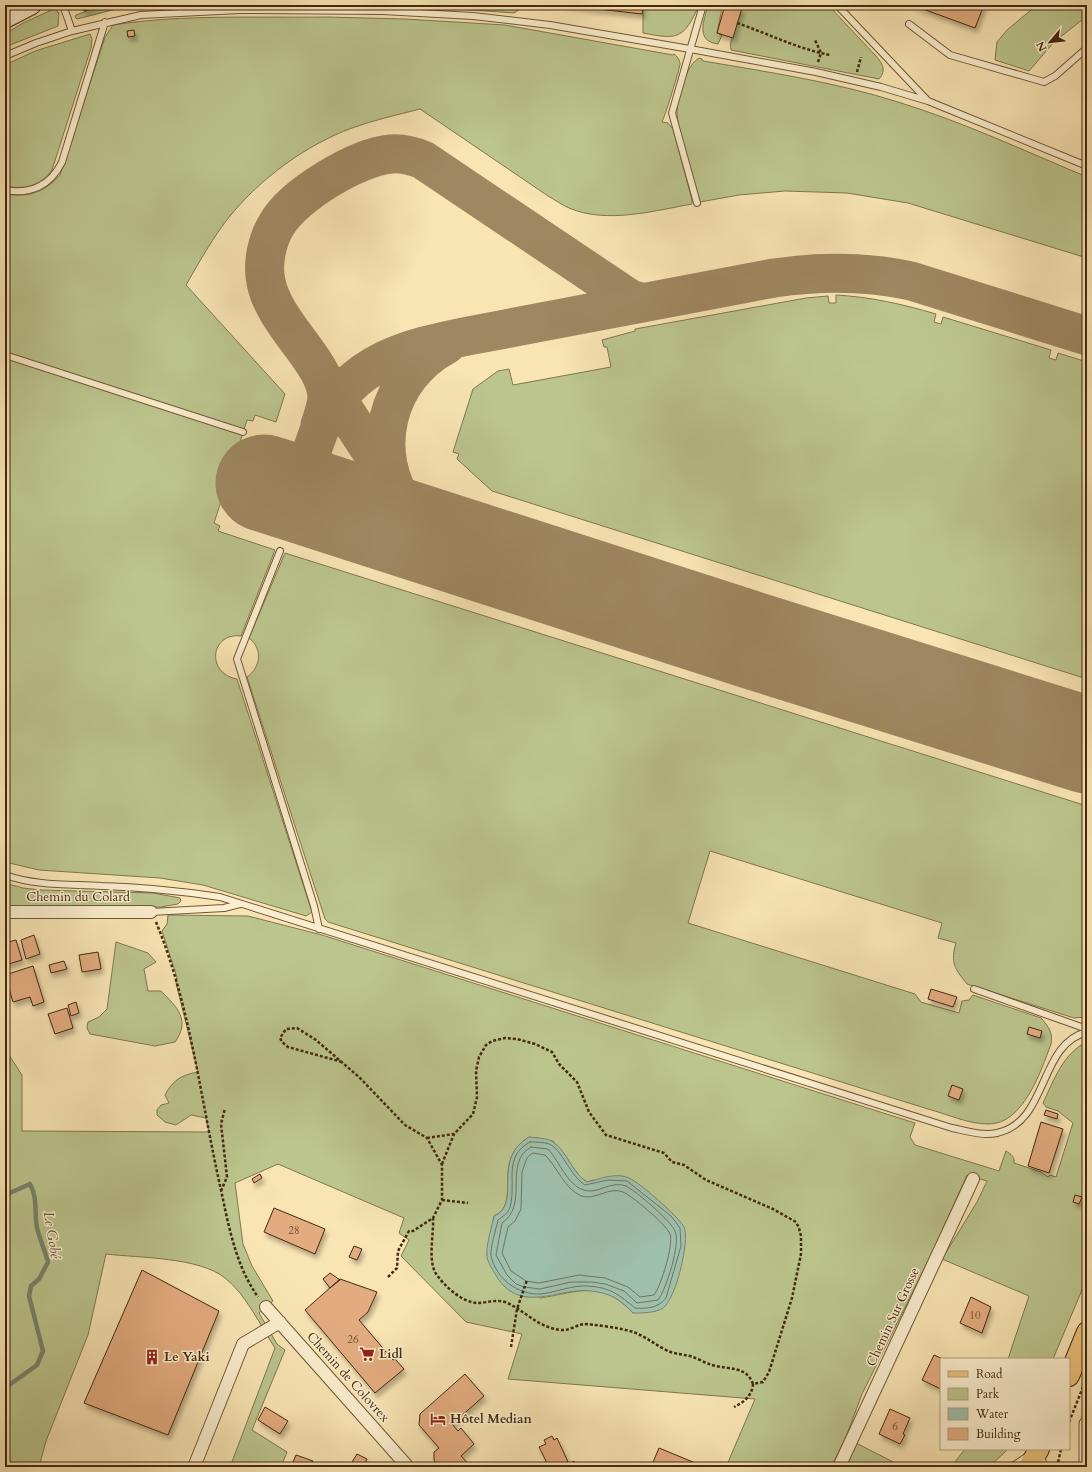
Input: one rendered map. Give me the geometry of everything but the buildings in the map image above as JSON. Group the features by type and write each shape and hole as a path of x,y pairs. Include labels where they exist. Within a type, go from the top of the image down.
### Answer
{"main road":[{"path":"5,19 32,5"},
{"path":"1077,1380 1087,1332"},
{"path":"1029,1467 1038,1450"},
{"path":"1036,1467 1039,1450"}],"street":[{"name":"Chemin du Colard","path":"5,912 151,912"},
{"name":"Chemin Sur Grosse","path":"840,1467 973,1179"},
{"name":"Chemin de Colovrex","path":"266,1307 408,1467"},
{"path":"194,1467 243,1344 280,1322"},
{"path":"1087,1424 1087,1467"}],"lane":[{"path":"63,5 72,31"},
{"path":"697,203 672,113 703,5"},
{"path":"837,5 928,101"},
{"path":"5,56 36,43 72,31 105,22 141,15 239,10 383,11 473,16 550,25 690,49 854,80 928,101 1087,166"},
{"path":"5,190 22,191 38,188 45,184 57,172 62,162 105,22"},
{"path":"909,24 950,55 1044,82 1055,76 1087,48"},
{"path":"5,355 243,432"},
{"path":"280,551 237,658 312,898 319,929"},
{"path":"5,875 22,881 51,884 174,890 220,897 977,1134 1004,1131 1024,1116 1034,1103 1052,1065 1063,1048 1080,1034 1087,1032"},
{"path":"151,912 224,908 240,904"},
{"path":"974,989 1087,1029"},
{"path":"1011,1467 1037,1450"},
{"path":"1039,1450 1044,1467"}],"path":[{"path":"737,23 763,32 797,48 830,55"},
{"path":"816,40 821,53 816,72"},
{"path":"854,80 861,58"},
{"path":"160,932 193,1046 206,1120 221,1191 239,1263 247,1282 266,1307"},
{"path":"342,1062 288,1048 280,1038 286,1029 298,1028 316,1040 342,1062 405,1125 428,1138 442,1165"},
{"path":"734,1406 744,1401 753,1389 750,1376 742,1370 716,1366 691,1356 676,1355 646,1338 626,1329 585,1324 565,1330 559,1330 535,1322 504,1302 478,1303 467,1301 440,1278 433,1265 432,1254 434,1218 442,1200 442,1165 454,1134 465,1124 475,1108 476,1072 479,1057 486,1045 492,1041 505,1038 528,1042 552,1052 559,1064 571,1075 579,1086 592,1116 606,1135 664,1153 672,1162 684,1164 706,1180 773,1209 796,1222 801,1236 801,1254 792,1298 769,1372 763,1382 753,1384"},
{"path":"221,1191 226,1177 221,1124 225,1108"},
{"path":"428,1138 454,1134"},
{"path":"442,1200 468,1203"},
{"path":"388,1276 397,1268 398,1251 409,1231 422,1226 434,1218"},
{"path":"511,1347 517,1309 527,1280"},
{"path":"1070,1417 1077,1380"},
{"path":"1057,1467 1061,1450"},
{"path":"719,1467 721,1462"},
{"path":"635,1467 642,1464"}],"green space":[{"path":"102,5 147,5 120,8 77,19 75,17 76,15"},
{"path":"401,5 526,5 514,13"},
{"path":"643,5 699,5 689,25 684,31 672,36 664,36 643,33"},
{"path":"708,5 722,8 717,33 722,35 718,44 706,39 704,35 703,24"},
{"path":"743,5 828,5 878,59 882,64 883,73 879,79 731,50 731,41"},
{"path":"1037,5 1087,5 1087,16 1054,42 1029,71 995,60 997,42 1007,30"},
{"path":"56,8 58,13 59,12 58,26 5,47 5,34 23,23"},
{"path":"220,17 405,19 505,25 674,54 678,58 680,64 662,122 668,123 673,129 692,204 646,213 614,216 584,213 569,208 548,196 420,109 369,122 335,135 301,153 285,164 242,202 218,232 186,285 285,394 276,422 255,415 253,421 247,420 214,523 220,526 218,531 275,550 241,636 231,636 223,640 218,646 216,662 220,669 227,675 237,679 312,912 306,916 203,885 160,878 39,870 5,862 5,194 21,195 42,190 60,175 105,37 113,25 166,19"},
{"path":"90,34 92,39 91,48 52,170 42,180 31,186 5,186 5,65 35,51"},
{"path":"699,58 703,61 826,83 898,102 946,118 1087,177 1087,258 908,203 847,193 785,191 739,195 700,202 683,147 677,114 679,98 686,77 691,66"},
{"path":"836,295 874,299 923,310 936,314 934,322 941,324 943,317 1051,350 1049,358 1056,360 1058,353 1087,362 1087,679 492,491 457,459 459,454 453,452 473,389 498,371 509,369 513,385 611,367 607,347 604,347 602,340 635,331 635,329 806,298 828,296 829,303 836,303"},
{"path":"285,553 1087,806 1087,1017 1074,1018 967,984 959,974 955,965 954,950 956,943 938,938 942,923 710,851 688,923 915,994 921,1002 959,1013 962,1001 969,1000 973,995 1041,1018 1050,1030 1051,1044 1042,1068 1029,1094 1021,1106 1011,1116 1000,1122 980,1124 328,922 325,919 247,677 255,668 258,658 257,647 249,638"},
{"path":"5,883 23,888 41,890 153,893 180,898 181,901 178,904 161,907 5,907"},
{"path":"168,915 248,916 322,935 915,1123 910,1137 915,1145 999,1171 1006,1151 1010,1153 1014,1159 1014,1163 1041,1172 1048,1177 1050,1175 1056,1177 1073,1123 1058,1111 1046,1107 1043,1103 1055,1076 1065,1060 1087,1042 1087,1278 1053,1358 1008,1358 1029,1296 942,1259 977,1202 987,1181 967,1175 933,1251 862,1394 846,1437 831,1467 726,1467 755,1399 508,1379 522,1334 466,1322 401,1256 409,1240 399,1233 404,1218 278,1164 235,1183 243,1244 252,1266 273,1301 259,1313 277,1344 285,1350 252,1430 287,1452 281,1467 230,1467 275,1348 253,1311 240,1293 225,1278 214,1271 200,1266 185,1262 106,1254 88,1335 46,1441 39,1467 5,1467 5,1049 22,1075 22,1131 209,1132 206,1118 191,1115 176,1125 165,1122 157,1115 157,1110 161,1105 169,1103 165,1095 174,1082 182,1077 198,1072 176,983 177,977 162,931 167,924","holes":["529,1137 553,1141 581,1178 587,1182 594,1180 685,1246 669,1300 633,1313 611,1295 590,1290 540,1298 487,1255 494,1216 502,1210 506,1201 508,1191 508,1169 511,1157 517,1146"]},
{"path":"116,942 148,953 156,962 144,969 148,991 161,991 177,1008 182,1020 182,1027 175,1042 155,1046 90,1034 87,1028 88,1022 99,1017 107,1009"},
{"path":"856,1443 903,1467 846,1467"},
{"path":"964,1450 1007,1450 989,1467 951,1467"}],"water":[{"path":"529,1137 545,1139 553,1142 562,1151 577,1173 587,1182 613,1176 624,1176 629,1178 667,1208 681,1222 684,1227 685,1244 681,1269 673,1293 663,1308 653,1312 633,1313 624,1304 609,1295 591,1291 566,1292 541,1297 517,1295 507,1288 497,1277 487,1258 489,1236 494,1216 502,1210 506,1202 508,1192 508,1169 511,1157 517,1147"}],"waterway":[{"name":"Le Gobé","path":"5,1195 30,1184 35,1200 37,1228 48,1262 39,1279 31,1286 29,1296 43,1351 37,1365 5,1388"},
{"name":"Le Gobé","path":"5,1442 6,1467"}],"taxiway":[{"path":"320,425 327,400 324,383 318,370 279,313 271,298 265,275 266,252 273,230 285,213 297,201 328,179 361,162 391,154 407,155 423,160 630,299 643,303"},
{"path":"300,494 319,430 335,401 350,385 366,371 404,352 468,336 774,278 826,273 877,275 911,281 1087,336"},
{"path":"446,345 425,359 409,376 397,396 389,418 386,441 388,464 395,487 407,508 423,524 456,544"},
{"path":"324,379 388,477"}],"runway":[{"path":"264,483 764,644 1087,745"}],"place":[{"name":"Lidl","path":"367,1354"},
{"name":"Le Yaki","path":"152,1357"},
{"name":"Hôtel Median","path":"438,1419"}]}
